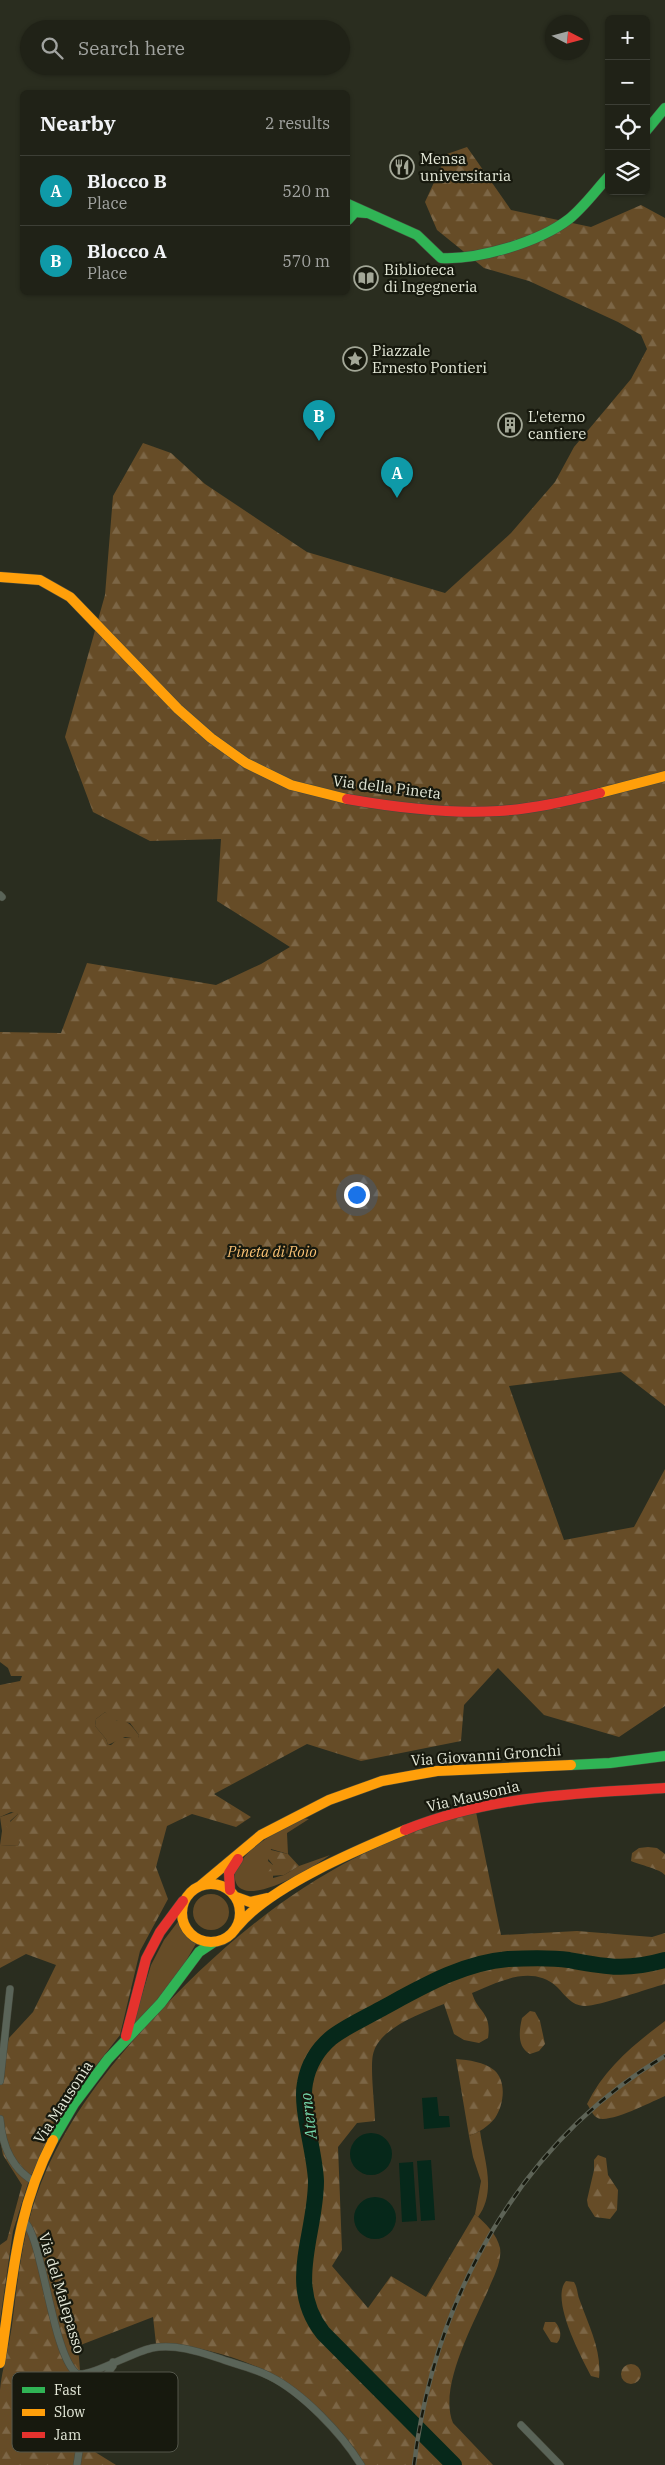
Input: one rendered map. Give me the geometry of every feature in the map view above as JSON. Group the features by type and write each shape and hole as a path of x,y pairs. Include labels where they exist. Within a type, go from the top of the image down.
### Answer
{"main road":[{"path":"650,126 665,108"},
{"path":"350,206 417,235 441,258 468,257 532,240 558,226 575,213 605,180"},
{"path":"350,217 355,212 366,213"},
{"name":"Via della Pineta","path":"0,577 35,578 65,594 146,678 211,738 246,762 278,780 317,793 347,800 410,808 490,811 599,794 665,776"},
{"name":"Via Giovanni Gronchi","path":"200,1886 250,1842 287,1820 350,1792 410,1774 610,1763 665,1756"},
{"name":"Via Mausonia","path":"237,1927 248,1913 275,1895 350,1854 416,1825 453,1813 536,1798 665,1788"},
{"name":"Via Giovanni Gronchi","path":"233,1894 228,1876 236,1862 263,1837 287,1820"},
{"path":"216,1884 233,1894 240,1912 237,1927 227,1937 214,1942 197,1938 185,1926 182,1909 189,1894 200,1886 216,1884"},
{"name":"Via Mausonia","path":"126,2038 150,1951 170,1918 189,1894"},
{"name":"Via Mausonia","path":"233,1894 256,1902 275,1895"},
{"name":"Via Mausonia","path":"0,2363 22,2220 35,2182 60,2128 86,2088 126,2038 172,1991 196,1952 205,1945 214,1942"}],"street":[{"path":"0,2081 10,1989"},
{"path":"0,2120 3,2139 11,2159 23,2174 35,2182"},
{"name":"Via del Malepasso","path":"22,2220 27,2224 36,2248 70,2367 75,2372"},
{"name":"Via del Malepasso","path":"89,2372 137,2352 160,2347 174,2347 263,2373 288,2388 312,2408 361,2465"},
{"path":"109,2372 113,2366 113,2362"},
{"path":"521,2425 560,2465"},
{"path":"78,2465 79,2452"}],"green space":[{"name":"Pineta di Roio","path":"467,147 511,210 591,227 641,205 665,218 665,1406 621,1372 509,1386 564,1540 634,1527 665,1469 665,1706 619,1737 544,1715 498,1668 464,1705 461,1741 361,1761 307,1744 214,1794 251,1817 236,1827 192,1814 167,1826 156,1867 168,1899 140,1951 120,2035 81,2085 55,2125 29,2180 13,2231 0,2321 0,2245 7,2240 22,2185 3,2155 0,2140 0,2075 9,2038 33,2012 56,1965 26,1954 0,1968 0,1845 18,1846 20,1842 6,1826 18,1814 11,1812 0,1817 0,1685 20,1681 22,1676 11,1676 8,1668 0,1662 0,1032 61,1033 87,963 216,985 261,964 290,947 217,901 221,839 150,841 93,812 65,737 105,595 113,496 143,443 171,453 205,484 307,552 445,593 511,533 555,482 574,447 631,379 647,349 641,335 618,322 529,281 484,268 437,230 425,202 447,154","holes":["105,1712 112,1720 130,1723 139,1735 138,1738 119,1738 111,1745 108,1745 106,1739 95,1726 96,1719"]},
{"path":"105,1712 117,1721 125,1721 130,1724 139,1735 138,1739 125,1737 108,1745 106,1739 95,1726 96,1719"},
{"path":"15,1812 18,1814 10,1821 20,1842 18,1846 0,1845 2,1831 0,1817"},
{"path":"476,1812 501,1935 577,1931 652,1937 665,1933 665,1984 611,2001 584,2006 572,2002 547,1980 537,1977 515,1977 472,1993 486,2018 489,2029 488,2038 479,2043 464,2040 454,2034 444,2004 414,2016 394,2028 378,2042 374,2051 372,2074 375,2121 357,2123 338,2147 342,2250 332,2266 368,2308 391,2276 426,2297 475,2214 487,2225 496,2238 500,2248 499,2263 460,2355 450,2392 450,2408 453,2423 493,2465 364,2465 291,2386 261,2369 226,2356 190,2347 156,2344 153,2317 78,2346 80,2370 78,2372 12,2372 12,2452 95,2452 116,2465 0,2465 0,2390 11,2333 22,2253 30,2218 41,2183 51,2161 61,2140 86,2100 145,2027 217,1955 255,1923 294,1894 336,1868 380,1846 426,1827"},
{"path":"302,1818 309,1819 287,1833 288,1854 271,1849 268,1861 273,1865 273,1878 330,1855 298,1875 269,1888 256,1891 245,1890 237,1885 235,1878 236,1869 248,1853 270,1836"},
{"path":"639,1848 657,1848 665,1854 665,1875 631,1861 632,1853"},
{"path":"267,1849 288,1854 299,1866 284,1875 269,1876 268,1872 273,1865 266,1856"},
{"path":"211,1894 218,1895 224,1899 228,1905 228,1919 224,1925 218,1929 211,1930 204,1929 198,1925 194,1919 193,1912 194,1905 198,1899 204,1895"},
{"path":"180,1919 183,1930 197,1942 172,1985 132,2028 151,1965 164,1940"},
{"path":"530,2011 535,2012 540,2021 545,2044 539,2051 530,2054 521,2043 520,2033 522,2018"},
{"path":"665,2021 665,2096 619,2116 601,2119 596,2117 587,2104 594,2091 611,2068 631,2048"},
{"path":"456,2059 486,2065 494,2070 501,2080 503,2093 498,2113 483,2129 469,2136"},
{"path":"480,2131 488,2175 488,2186 484,2207 478,2217 475,2214 481,2181 473,2157 469,2136"},
{"path":"598,2155 606,2158 608,2175 618,2190 617,2210 610,2219 595,2217 588,2206 587,2200 594,2170 594,2160"},
{"path":"566,2281 574,2282 575,2284 594,2339 599,2358 599,2378 591,2376 564,2314 562,2289"},
{"path":"545,2322 555,2322 558,2327 560,2335 557,2343 551,2342 543,2329"},
{"path":"631,2364 638,2367 641,2374 638,2381 631,2384 624,2381 621,2374 624,2367"}],"shaded area":[{"path":"437,2097 439,2116 449,2116 450,2127 424,2129 422,2098"},
{"path":"371,2133 386,2139 392,2154 386,2169 371,2175 356,2169 350,2154 356,2139"},
{"path":"431,2160 435,2220 421,2221 417,2161"},
{"path":"413,2162 417,2221 402,2222 399,2163"},
{"path":"379,2197 387,2200 393,2206 396,2218 393,2230 387,2236 371,2239 363,2236 357,2230 354,2214 357,2206 363,2200"}],"waterway":[{"name":"Aterno","path":"454,2465 323,2333 312,2315 306,2297 304,2278 316,2181 304,2105 306,2077 311,2064 317,2053 331,2038 354,2023 425,1985 457,1971 491,1961 546,1958 628,1967 665,1960"}],"railway":[{"path":"414,2465 425,2403 441,2343 464,2286 492,2231 527,2180 567,2133 613,2092 665,2056"}],"traffic: fast":[{"path":"650,126 665,108"},
{"path":"350,205 417,235 441,258 456,258 490,253 542,235 569,219 605,181"},
{"path":"350,218 355,212 366,213"},
{"path":"571,1765 610,1763 665,1756"},
{"path":"53,2140 74,2104 108,2059 161,2003 199,1952 214,1942"}],"traffic: slow":[{"path":"0,577 40,580 70,597 178,709 211,738 246,763 291,785 347,799"},
{"path":"600,793 665,776"},
{"path":"200,1886 261,1835 329,1800 382,1781 437,1771 571,1765"},
{"path":"237,1927 251,1912 292,1884 339,1859 405,1830"},
{"path":"211,1884 222,1886 235,1897 240,1913 238,1924 227,1937 211,1942 200,1940 187,1929 182,1913 184,1902 195,1889 211,1884"},
{"path":"236,1897 250,1902 267,1898"},
{"path":"0,2363 12,2277 23,2222 30,2195 53,2140"}],"traffic: jam":[{"path":"347,799 423,809 481,812 537,807 600,793"},
{"path":"405,1830 436,1819 501,1803 533,1798 665,1788"},
{"path":"230,1890 229,1873 238,1859"},
{"path":"126,2036 146,1959 160,1932 183,1901"}],"place":[{"name":"Mensa universitaria","path":"402,167"},
{"name":"Biblioteca di Ingegneria","path":"366,278"},
{"name":"Piazzale Ernesto Pontieri","path":"355,359"},
{"name":"L'eterno cantiere","path":"510,425"},
{"name":"Blocco A","path":"319,441"},
{"name":"Blocco B","path":"397,498"}]}
